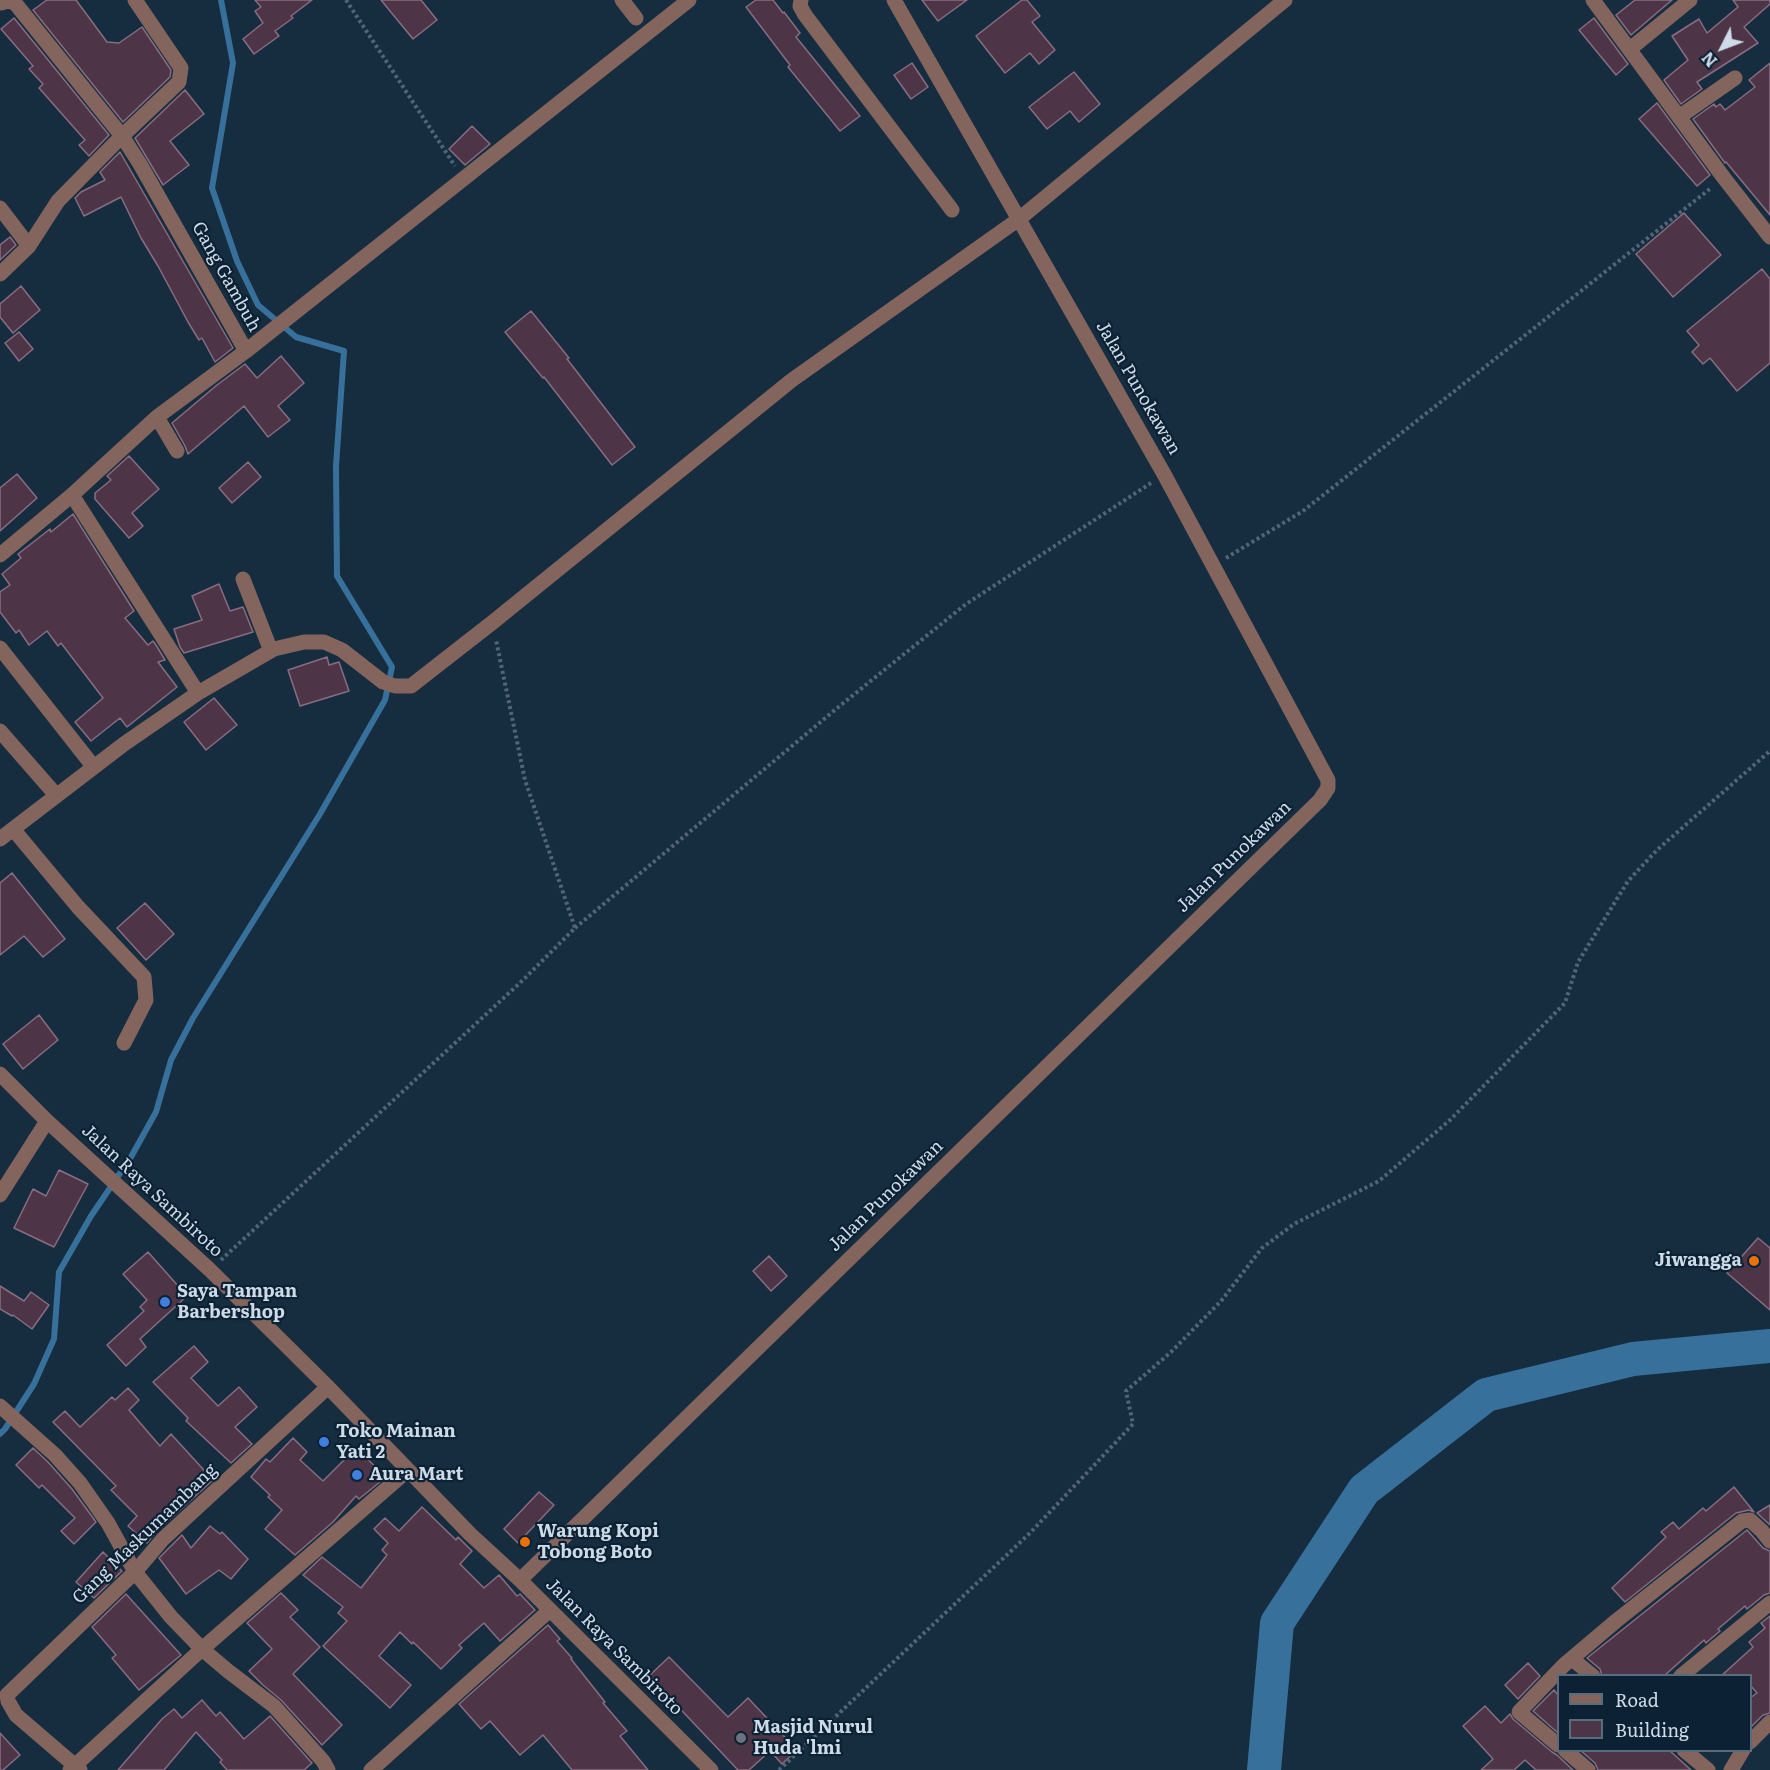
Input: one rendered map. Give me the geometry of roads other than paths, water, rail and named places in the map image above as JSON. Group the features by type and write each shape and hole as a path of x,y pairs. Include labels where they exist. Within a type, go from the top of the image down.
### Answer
{"street":[{"path":"0,274 29,246 58,201 179,82 181,68 135,0"},
{"path":"622,0 636,18"},
{"path":"246,351 689,0"},
{"path":"801,0 800,6 805,15 952,210"},
{"name":"Jalan Punokawan","path":"520,1580 1325,793 1328,780 1164,474 894,0"},
{"path":"0,839 93,766 198,693 271,651 304,642 324,642 342,650 389,684 411,686 792,380 1018,219 1286,0"},
{"path":"1593,0 1724,178 1764,219 1770,237"},
{"path":"1630,50 1690,0"},
{"name":"Gang Gambuh","path":"0,555 72,495 157,417 246,351 122,136 15,3 8,1 2,3"},
{"path":"1679,117 1735,78"},
{"path":"0,208 29,246"},
{"path":"157,417 177,451"},
{"path":"72,495 198,693"},
{"path":"243,579 271,651"},
{"path":"0,648 93,766"},
{"path":"0,731 56,795"},
{"path":"13,829 78,907 144,977 146,1000 124,1042"},
{"name":"Jalan Raya Sambiroto","path":"0,1074 47,1121 210,1270 328,1387 470,1534 520,1580 711,1770"},
{"path":"0,1195 47,1121"},
{"name":"Gang Maskumambang","path":"75,1769 16,1715 7,1695 135,1572 163,1539 328,1387"},
{"path":"0,1406 55,1455 80,1483 108,1523 135,1572 171,1617 202,1649 274,1706 323,1761 328,1770"},
{"path":"75,1769 202,1649 408,1470"},
{"path":"1557,1744 1519,1712 1572,1659 1742,1521 1750,1520 1770,1541"},
{"path":"1683,1674 1770,1603"},
{"path":"371,1770 550,1610"},
{"path":"1572,1659 1591,1674"},
{"path":"1752,1740 1770,1722"},
{"path":"1567,1752 1588,1770"},
{"path":"1686,1752 1708,1770"},
{"path":"1731,1770 1742,1752"}],"waterway":[{"path":"0,1434 34,1384 54,1339 59,1272 91,1216 131,1157 156,1112 171,1060 193,1018 320,814 385,700 392,667 337,576 336,466 344,351 296,337 258,305 237,261 212,188 233,63 221,0"},
{"path":"1264,1770 1277,1623 1364,1490 1486,1395 1633,1359 1770,1346"}],"place":[{"name":"Jiwangga","path":"1754,1261"},
{"name":"Saya Tampan Barbershop","path":"165,1302"},
{"name":"Toko Mainan Yati 2","path":"324,1442"},
{"name":"Aura Mart","path":"357,1475"},
{"name":"Warung Kopi Tobong Boto","path":"525,1542"},
{"name":"Masjid Nurul Huda 'lmi","path":"741,1738"}]}
